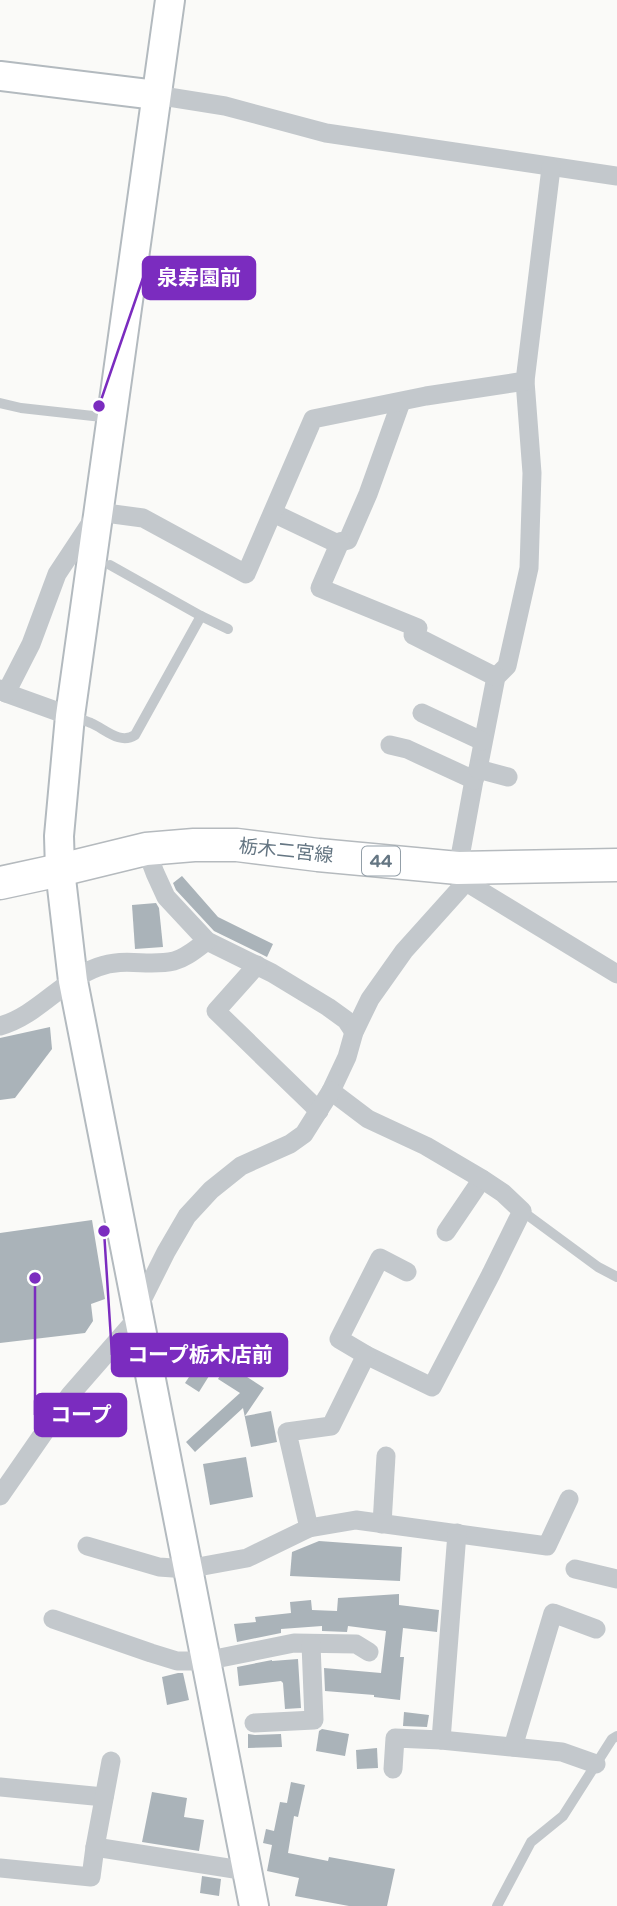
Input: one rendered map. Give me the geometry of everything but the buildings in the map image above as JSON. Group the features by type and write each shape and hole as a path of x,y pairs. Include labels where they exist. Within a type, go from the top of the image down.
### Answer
{"main road":[{"name":"栃木二宮線","path":"0,883 146,849 194,845 237,845 462,875 617,865"}],"street":[{"path":"170,0 70,716 61,804 60,870 73,981 254,1906"},
{"path":"0,76 225,106 326,132 617,176"},
{"path":"0,1496 70,1395 138,1312 166,1252 187,1216 211,1190 241,1166 290,1144 304,1134 331,1091 370,999 462,875 482,741 496,677 507,666 529,568 532,473 524,381 551,168"},
{"path":"99,512 144,518 246,574 313,419 524,381"},
{"path":"272,513 336,542 348,540 368,494 401,402"},
{"path":"70,716 3,691 31,644 57,574 99,512"},
{"path":"340,542 320,588 418,628 413,635 496,677"},
{"path":"422,713 482,741"},
{"path":"390,745 476,774 508,777"},
{"path":"146,849 166,897 207,942 257,965 328,1007 346,1020 354,1032"},
{"path":"462,875 617,974"},
{"path":"0,1027 12,1023 94,968 111,962 173,961 207,942"},
{"path":"257,965 216,1011 319,1111"},
{"path":"331,1091 368,1119 426,1146 482,1179 503,1193 522,1211 432,1387 339,1339 380,1258 407,1272"},
{"path":"446,1232 482,1179"},
{"path":"309,1528 287,1432 331,1426 366,1355"},
{"path":"382,1524 386,1456"},
{"path":"87,1546 159,1567 187,1569 247,1558 309,1528 356,1520 547,1546 569,1499"},
{"path":"441,1740 457,1533"},
{"path":"575,1569 617,1579"},
{"path":"513,1747 553,1612 596,1629"},
{"path":"53,1619 177,1661 205,1661 294,1643 356,1644 369,1652"},
{"path":"254,1723 314,1720 311,1644"},
{"path":"393,1769 395,1738 562,1752 596,1764"},
{"path":"0,1868 91,1877 111,1761"},
{"path":"0,1787 104,1797"},
{"path":"95,1847 247,1871"}],"lane":[{"path":"0,403 21,408 111,418"},
{"path":"110,565 228,629"},
{"path":"70,716 93,724 119,738 135,735 201,616"},
{"path":"522,1211 598,1267 617,1277"},
{"path":"497,1906 531,1842 563,1816 611,1739 617,1736"}],"place":[{"name":"泉寿園前","path":"99,406"},
{"name":"コープ栃木店前","path":"104,1231"},
{"name":"コープ","path":"35,1278"}]}
